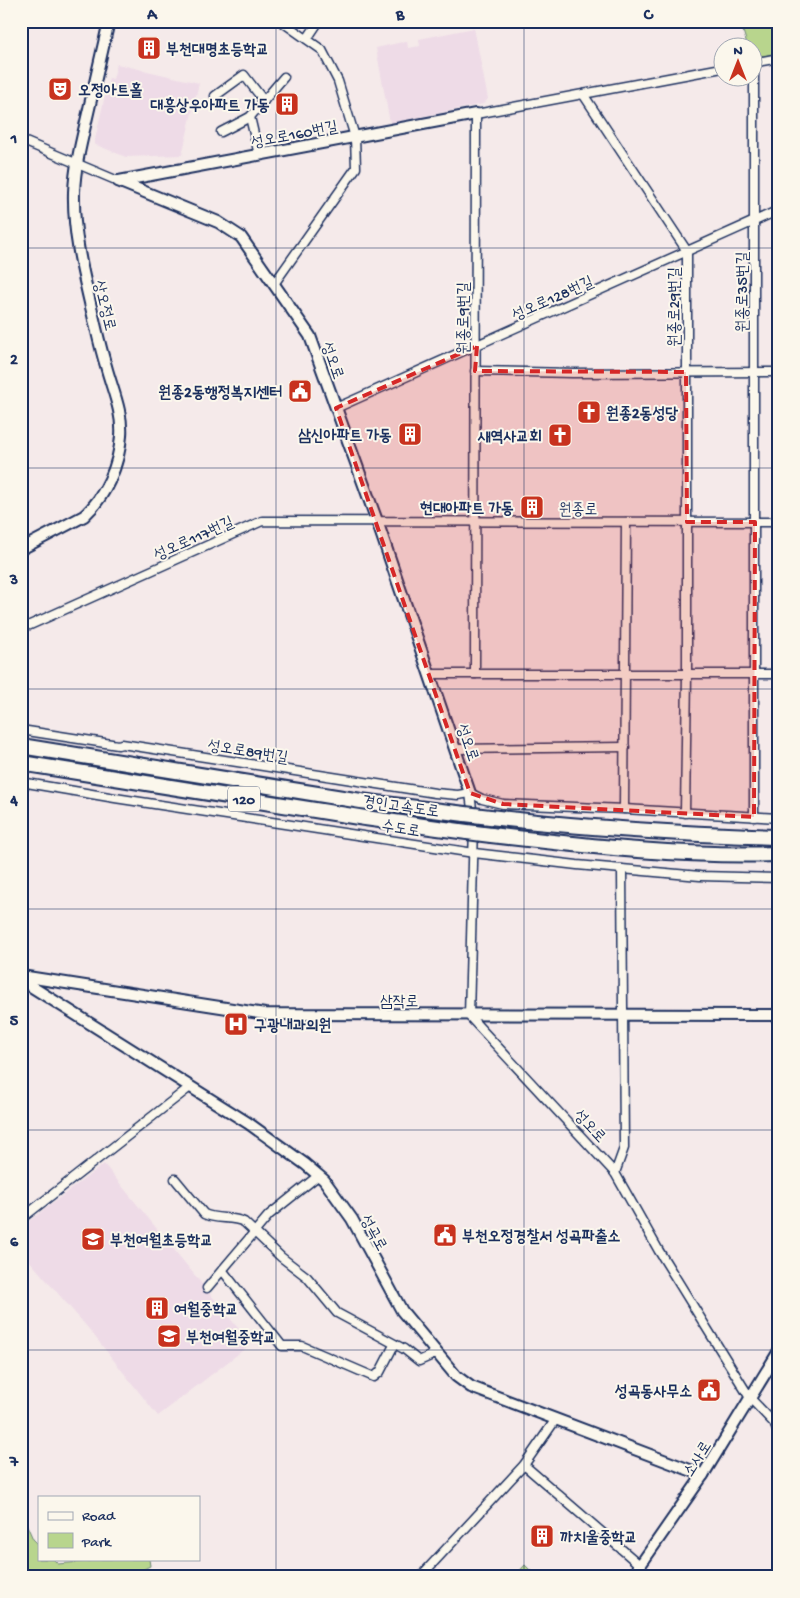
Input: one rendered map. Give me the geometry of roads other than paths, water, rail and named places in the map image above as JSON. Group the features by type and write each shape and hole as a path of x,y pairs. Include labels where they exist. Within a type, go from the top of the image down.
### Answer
{"highway":[{"name":"경인고속도로","path":"21,746 361,800 490,818 575,827 650,832 779,837"},
{"name":"경인고속도로","path":"21,763 355,817 491,835 570,844 673,852 751,855 779,854"}],"street":[{"name":"상오정로","path":"21,549 89,512 106,488 119,453 120,415 105,365 78,251 74,191 77,164 109,21"},
{"path":"274,284 356,168 355,137 338,80 322,50 281,21"},
{"path":"307,39 319,21"},
{"path":"762,61 779,58"},
{"path":"476,114 712,70"},
{"path":"215,96 244,75 264,101"},
{"path":"222,132 250,117 284,77"},
{"name":"원종로35번길","path":"753,88 755,220 754,817"},
{"name":"원종로29번길","path":"583,94 687,251 687,674 685,812"},
{"name":"성오로160번길","path":"118,181 476,114"},
{"name":"원종로9번길","path":"475,674 476,114"},
{"path":"250,117 258,155"},
{"name":"성오로","path":"21,140 218,222 241,237 310,336 430,674 470,793 474,812 474,852 469,1016 615,1173 659,1251 750,1398 774,1423 779,1435"},
{"name":"성오로128번길","path":"336,408 779,210"},
{"path":"475,371 573,373 779,372"},
{"name":"성오로117번길","path":"30,625 262,521 376,521"},
{"name":"원종로","path":"376,521 779,522"},
{"path":"624,809 626,522"},
{"path":"430,674 779,674"},
{"name":"성오로89번길","path":"21,730 435,793 458,795 470,793"},
{"path":"456,749 625,748"},
{"name":"수도로","path":"21,782 124,800 474,852 700,876 779,878"},
{"path":"470,793 482,799 503,804 779,818"},
{"path":"615,1173 624,1148 622,869"},
{"name":"삼작로","path":"21,976 265,1014 469,1016 779,1014"},
{"name":"성곡로","path":"21,980 248,1123 319,1175 335,1193 352,1219 402,1311 456,1376 471,1387 703,1475"},
{"path":"21,1219 190,1087"},
{"path":"207,1288 269,1215 319,1175"},
{"path":"175,1179 204,1214 210,1217 238,1219 244,1222 254,1233 307,1277 337,1313 404,1349 419,1361 437,1353"},
{"path":"223,1271 282,1346 302,1346 374,1377 380,1372 394,1345"},
{"name":"소사로","path":"632,1577 703,1475 779,1351"},
{"path":"420,1577 524,1465 556,1419"},
{"path":"524,1465 641,1566"}],"place":[{"name":"부천대명초등학교","path":"149,48"},
{"name":"오정아트홀","path":"60,89"},
{"name":"대흥상우아파트 가동","path":"287,104"},
{"name":"원종2동행정복지센터","path":"300,391"},
{"name":"원종2동성당","path":"589,412"},
{"name":"삼신아파트 가동","path":"410,434"},
{"name":"새역사교회","path":"560,435"},
{"name":"현대아파트 가동","path":"532,507"},
{"name":"구광내과의원","path":"236,1024"},
{"name":"부천오정경찰서 성곡파출소","path":"445,1235"},
{"name":"부천여월초등학교","path":"93,1239"},
{"name":"여월중학교","path":"157,1308"},
{"name":"부천여월중학교","path":"169,1336"},
{"name":"성곡동사무소","path":"709,1390"},
{"name":"까치울중학교","path":"542,1536"}]}
